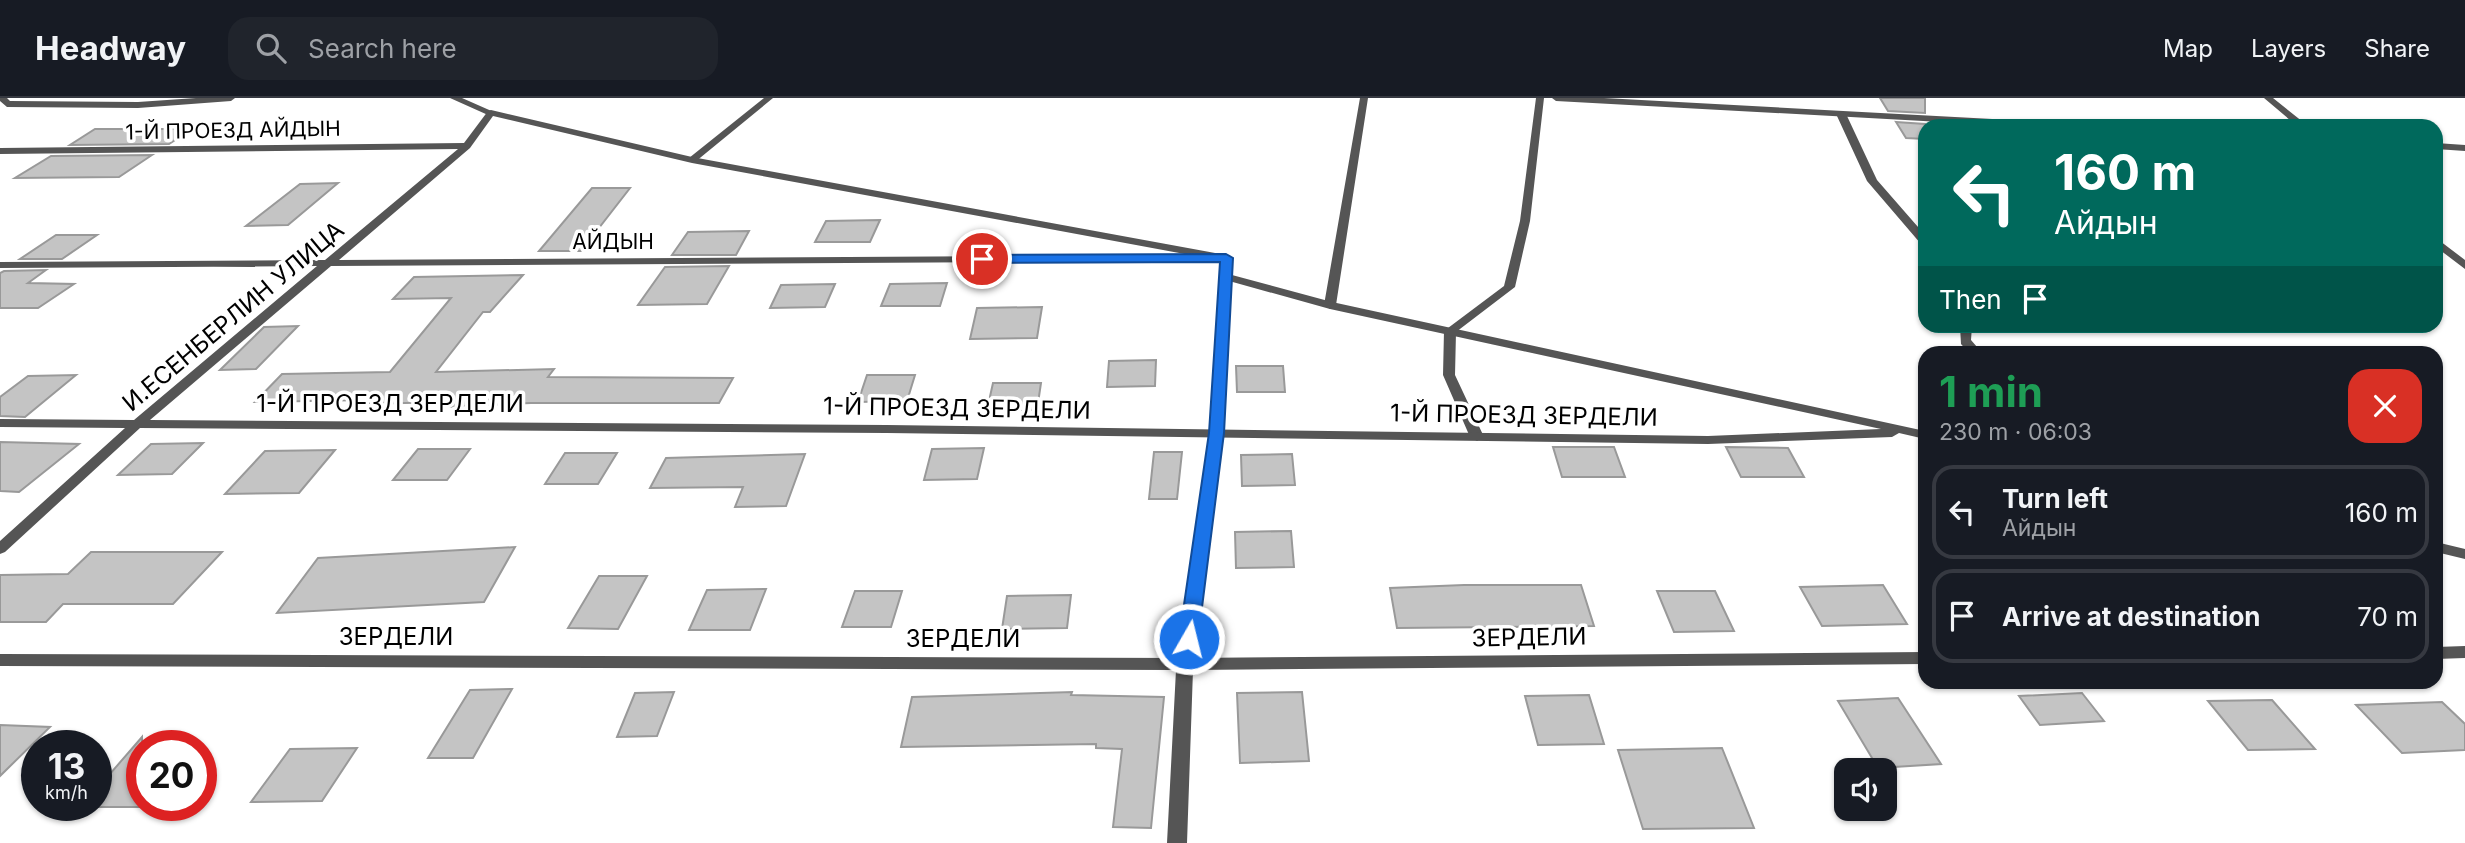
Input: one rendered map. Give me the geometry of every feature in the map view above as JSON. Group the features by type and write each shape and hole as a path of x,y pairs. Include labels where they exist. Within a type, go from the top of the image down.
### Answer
{"street":[{"path":"3,103 22,98"},
{"path":"3,103 138,105 231,98"},
{"path":"454,98 491,113 692,160 1226,258 1217,433 1185,664 1177,843"},
{"path":"692,160 769,98"},
{"path":"1330,305 1364,98"},
{"path":"1450,331 1509,287 1525,221 1540,98"},
{"path":"1556,98 1918,119"},
{"path":"2268,98 2294,119"},
{"name":"И.ЕСЕНБЕРЛИН УЛИЦА","path":"0,549 138,424 467,146 491,113"},
{"path":"1842,116 1872,181 1918,234"},
{"name":"1-Й ПРОЕЗД АЙДЫН","path":"0,151 467,146"},
{"path":"2443,146 2465,148"},
{"path":"2443,247 2465,266"},
{"name":"АЙДЫН","path":"0,265 1226,258"},
{"path":"1226,277 1330,305 1918,434"},
{"path":"1450,331 1449,375 1476,437"},
{"name":"1-Й ПРОЕЗД ЗЕРДЕЛИ","path":"0,423 1217,433 1708,440 1918,434"},
{"path":"2443,549 2465,554"},
{"path":"2443,653 2465,652"},
{"name":"ЗЕРДЕЛИ","path":"0,660 1185,664 1918,657"}],"building":[{"path":"1880,98 1925,98 1925,113 1888,111"},
{"path":"1896,122 1918,124 1918,139 1906,138"},
{"path":"95,129 192,129 169,144 70,145"},
{"path":"152,155 119,177 15,178 51,156"},
{"path":"338,183 288,225 246,226 300,184"},
{"path":"592,188 630,188 581,251 539,251"},
{"path":"880,220 870,242 815,242 826,221"},
{"path":"749,231 736,255 672,255 688,232"},
{"path":"56,235 97,235 62,259 20,259"},
{"path":"729,266 707,304 638,305 665,267"},
{"path":"46,270 28,283 74,284 38,308 0,308 0,273"},
{"path":"523,275 490,312 483,312 436,372 554,369 548,377 733,378 719,403 531,403 446,407 450,402 255,402 282,374 390,372 451,298 393,299 414,277"},
{"path":"947,283 940,306 881,306 890,284"},
{"path":"835,284 825,307 770,308 781,285"},
{"path":"1042,307 1037,338 970,339 977,308"},
{"path":"298,326 256,369 220,370 264,327"},
{"path":"1156,360 1155,386 1107,387 1109,361"},
{"path":"1236,366 1283,366 1285,392 1237,392"},
{"path":"76,375 25,417 0,416 0,397 28,376"},
{"path":"867,375 915,375 907,401 858,402"},
{"path":"993,383 1041,383 1037,410 987,410"},
{"path":"0,442 79,444 19,492 0,491"},
{"path":"203,443 172,474 118,475 151,444"},
{"path":"1553,447 1614,447 1625,477 1562,477"},
{"path":"1726,447 1788,448 1804,477 1741,477"},
{"path":"984,448 977,479 924,480 932,449"},
{"path":"418,449 470,449 447,480 393,480"},
{"path":"335,450 299,493 225,494 265,451"},
{"path":"1154,452 1182,452 1177,499 1149,499"},
{"path":"565,453 617,453 598,484 545,484"},
{"path":"805,454 786,506 735,507 743,487 650,488 666,458"},
{"path":"1292,454 1295,485 1242,486 1241,455"},
{"path":"1291,531 1294,567 1236,568 1235,532"},
{"path":"515,547 484,602 277,613 318,558"},
{"path":"91,552 222,552 173,604 63,604 46,622 0,622 0,575 68,574"},
{"path":"599,576 647,576 618,629 568,628"},
{"path":"1581,585 1594,626 1397,628 1390,588"},
{"path":"1883,585 1907,624 1822,626 1800,587"},
{"path":"766,589 750,630 689,630 707,590"},
{"path":"855,591 902,591 891,627 842,627"},
{"path":"1657,591 1715,591 1734,631 1674,632"},
{"path":"1071,595 1067,628 1002,629 1007,596"},
{"path":"512,689 473,758 428,758 470,690"},
{"path":"674,692 657,736 617,737 635,693"},
{"path":"1072,692 1071,695 1164,697 1151,828 1113,827 1122,749 1096,748 1096,744 901,747 912,697"},
{"path":"1302,692 1309,761 1240,763 1237,693"},
{"path":"2082,693 2104,721 2040,725 2019,696"},
{"path":"1589,695 1604,744 1538,745 1525,696"},
{"path":"1898,698 1941,764 1897,767 1897,758 1872,758 1838,701"},
{"path":"2272,700 2315,749 2248,750 2208,701"},
{"path":"2442,702 2465,724 2465,750 2402,753 2356,705"},
{"path":"0,725 50,727 47,730 21,730 21,755 0,776"},
{"path":"357,748 322,801 251,802 290,749"},
{"path":"1722,748 1754,828 1643,829 1618,750"},
{"path":"126,755 126,807 112,807 112,772"}],"route":[{"path":"982,259 1226,258 1217,433 1189,639"}]}
